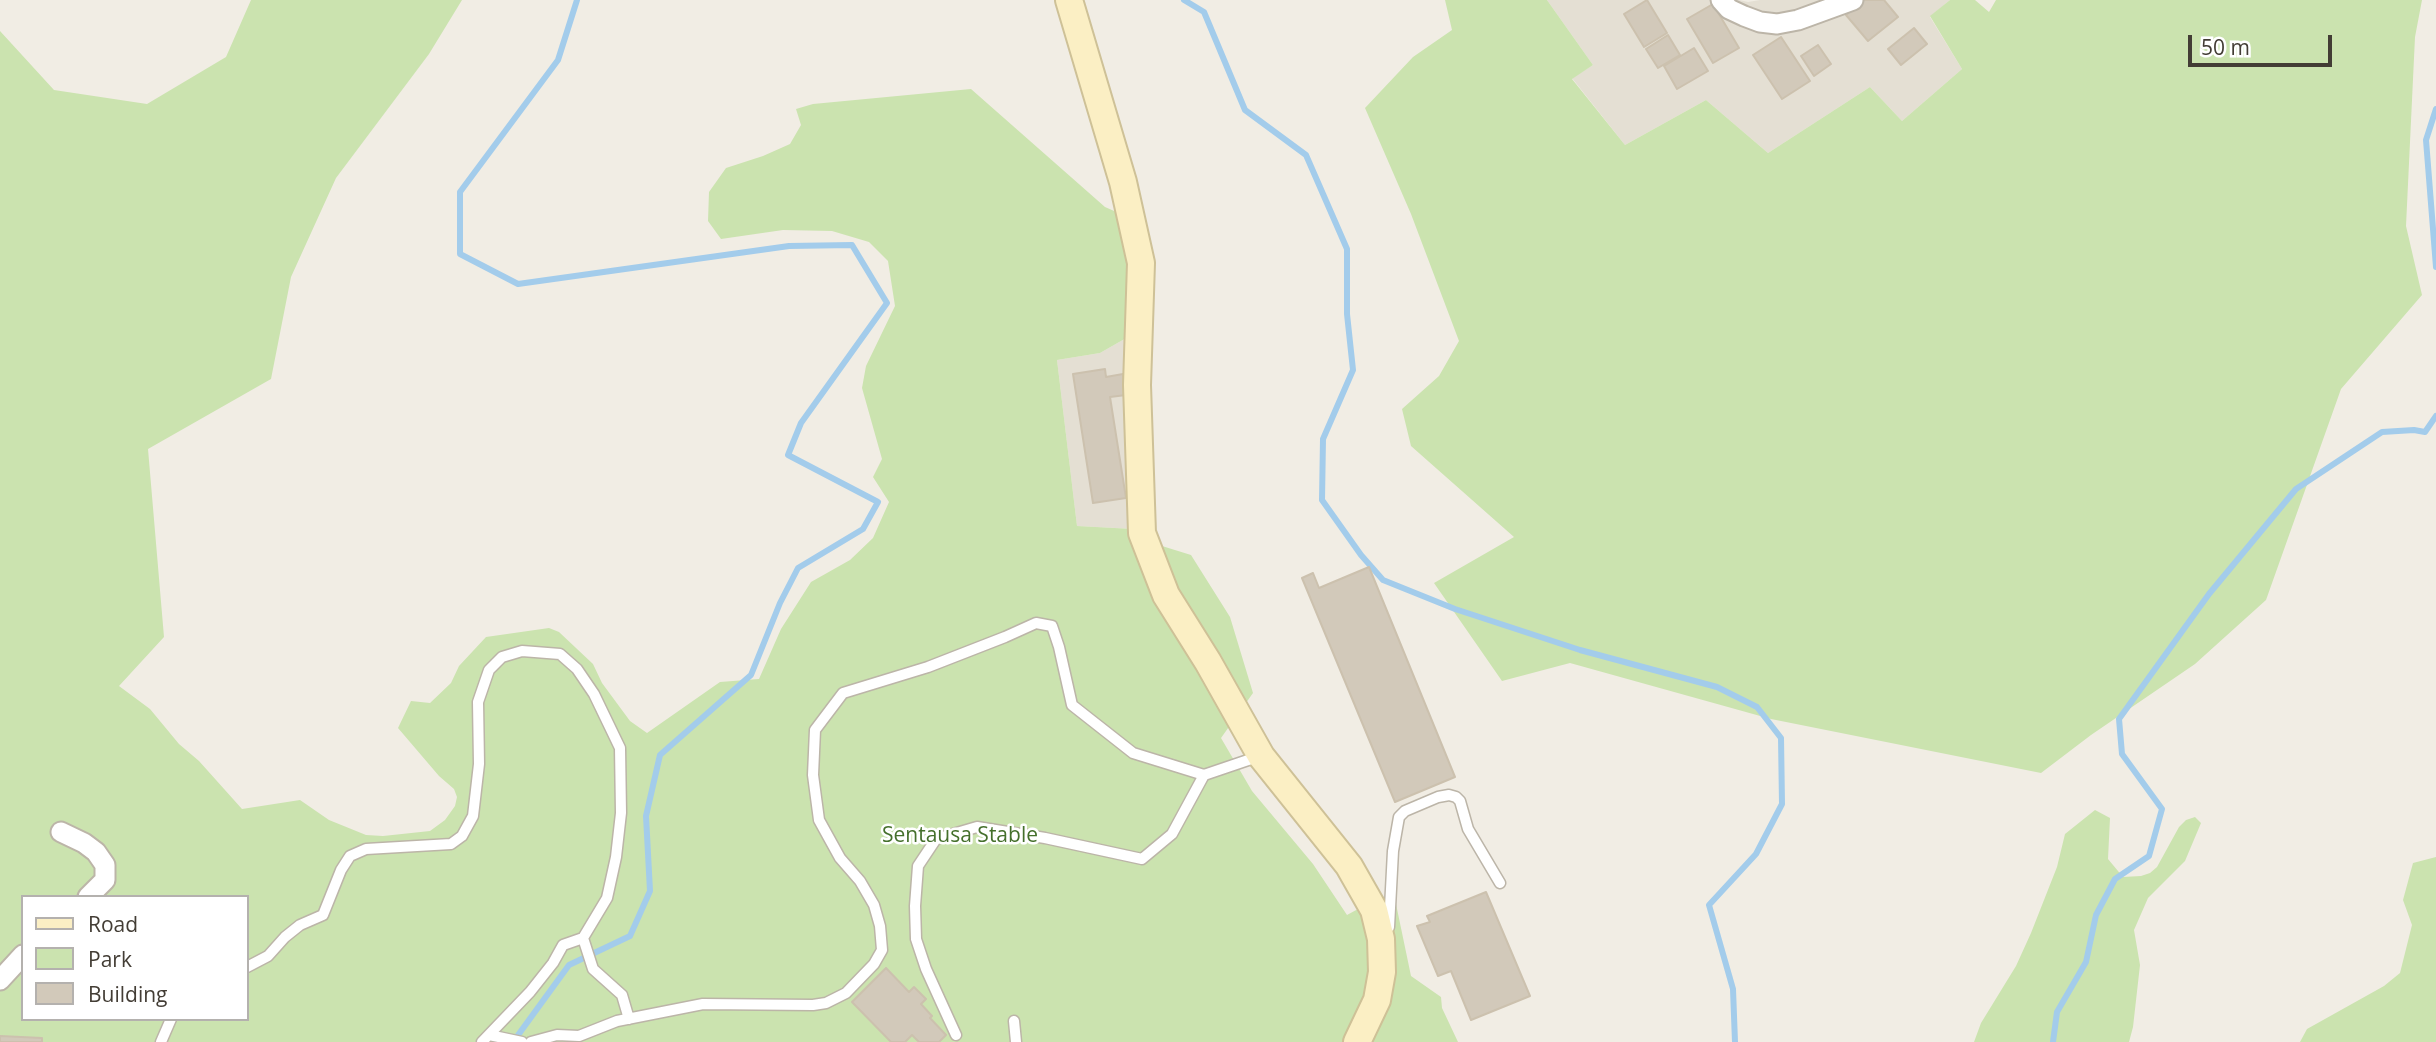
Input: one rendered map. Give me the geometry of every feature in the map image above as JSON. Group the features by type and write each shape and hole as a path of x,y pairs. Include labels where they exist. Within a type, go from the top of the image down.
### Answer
{"street":[{"path":"1069,0 1123,182 1140,263 1137,385 1142,533 1166,595 1208,662 1261,756 1349,866 1374,910 1381,939 1382,972 1377,1000 1357,1042"},
{"path":"1721,0 1729,9 1744,16 1777,24 1798,20 1853,0"},
{"path":"61,832 96,852 105,865 105,880 90,895"},
{"path":"0,981 21,957"}],"lane":[{"path":"531,1042 557,1035 579,1036 617,1021 703,1003 826,1003 846,993 874,964 882,950 880,926 874,905 860,881 840,858 819,820 813,775 815,730 843,693 928,667 1035,623 1052,626 1072,705 1133,753 1204,775 1261,756"},
{"path":"248,966 268,956 300,925 323,915 341,870 350,856 366,849 451,844 463,836 473,816 479,764 478,702 489,670 502,657 522,651 560,654 577,669 594,694 620,748 621,813 615,857 607,898 584,942 593,969 622,995 629,1019"},
{"path":"956,1035 926,969 916,939 918,866 936,839 976,827 1045,838 1142,859 1172,834 1204,775"},
{"path":"1382,955 1388,937 1395,828 1399,817 1405,811 1438,797 1456,797 1460,801 1475,843 1500,883"},
{"path":"490,1038 554,963 563,945 584,942"},
{"path":"161,1042 170,1021"},
{"path":"1014,1021 1016,1042"},
{"path":"490,1038 522,1042"}],"shaded area":[{"path":"1547,0 1950,0 1930,17 1962,69 1902,121 1870,87 1768,153 1706,100 1625,145 1572,78 1593,65"},
{"path":"1128,337 1152,352 1152,387 1145,437 1152,530 1077,526 1057,360 1100,353"}],"green space":[{"name":"Sentausa Stable","path":"251,0 462,0 429,54 336,178 291,277 271,379 148,449 164,637 119,686 150,709 179,744 199,761 242,809 300,800 329,820 366,835 430,831 445,820 455,806 457,797 454,789 439,776 398,728 411,701 430,703 451,683 459,666 486,637 549,628 559,632 593,664 602,683 630,721 647,733 720,682 759,679 781,629 811,582 850,560 873,538 889,502 873,477 882,459 862,388 866,366 895,306 888,261 869,242 832,231 783,230 721,239 708,221 709,192 726,168 790,144 801,125 796,109 813,104 971,89 1105,207 1121,214 1131,287 1128,337 1100,353 1057,360 1077,526 1152,530 1162,546 1191,555 1230,617 1253,693 1221,738 1252,791 1313,864 1347,915 1382,896 1396,904 1411,976 1441,997 1442,1008 1458,1042 0,1042 0,31 54,90 147,104 226,57"},
{"path":"1445,0 1547,0 1593,65 1572,79 1625,145 1706,100 1768,153 1870,87 1902,121 1962,69 1930,16 1950,0 1975,0 1989,12 1996,0 2422,0 2415,37 2406,226 2422,295 2341,389 2266,600 2195,664 2091,735 2041,773 1771,719 1570,663 1502,681 1434,583 1514,537 1411,446 1402,409 1439,376 1459,341 1411,214 1365,108 1413,57 1452,30"},
{"path":"2095,810 2110,818 2108,859 2123,877 2150,873 2157,867 2179,827 2186,820 2195,817 2201,823 2185,861 2148,898 2134,930 2140,965 2129,1042 1974,1042 1981,1023 2016,966 2031,933 2057,867 2065,834"},
{"path":"2436,857 2436,1042 2300,1042 2307,1029 2384,986 2400,973 2412,925 2403,900 2413,863"}],"building":[{"path":"1647,0 1667,33 1644,47 1624,14"},
{"path":"1864,0 1884,0 1898,17 1868,41 1846,15"},
{"path":"1713,4 1739,48 1713,63 1687,19"},
{"path":"1914,28 1927,44 1901,65 1888,49"},
{"path":"1668,35 1680,55 1658,68 1646,49"},
{"path":"1781,37 1810,81 1782,99 1753,55"},
{"path":"1818,45 1831,64 1814,76 1801,56"},
{"path":"1694,48 1708,71 1677,89 1664,66"},
{"path":"1105,369 1106,377 1123,374 1126,395 1110,397 1126,498 1093,503 1073,374"},
{"path":"1369,567 1455,777 1395,802 1302,578 1313,573 1319,588"},
{"path":"1486,892 1530,996 1471,1020 1451,971 1438,976 1417,926 1430,922 1427,916"},
{"path":"886,968 909,992 914,987 926,999 921,1004 946,1035 939,1042 919,1042 912,1035 905,1042 891,1042 852,1002"},
{"path":"0,1036 42,1038 42,1042 0,1042"}],"waterway":[{"path":"513,1042 569,965 630,936 650,891 646,816 660,755 751,675 780,603 798,568 863,529 878,502 788,455 801,423 887,303 852,245 789,246 518,284 460,254 460,192 558,60 577,0"},
{"path":"1184,0 1204,12 1245,110 1306,155 1347,249 1347,314 1353,370 1323,439 1322,500 1361,555 1383,580 1455,609 1580,650 1717,687 1757,707 1781,738 1782,804 1756,854 1709,905 1733,989 1735,1042"},
{"path":"2436,109 2426,140 2436,267"},
{"path":"2053,1042 2057,1012 2086,962 2096,915 2115,879 2149,856 2162,809 2122,754 2119,719 2209,594 2296,489 2382,432 2425,432 2436,416"}]}
